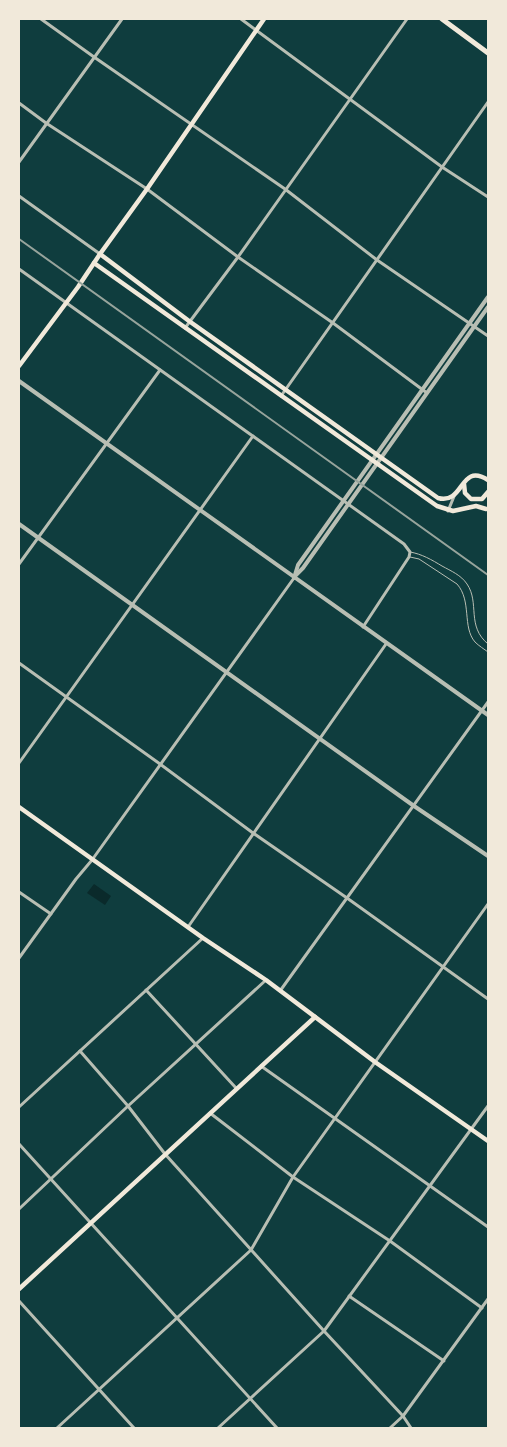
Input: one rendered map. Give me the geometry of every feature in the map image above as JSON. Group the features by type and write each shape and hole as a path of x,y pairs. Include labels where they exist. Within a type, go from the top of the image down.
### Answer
{"main road":[{"path":"19,366 148,190 264,19"},
{"path":"442,19 488,53"},
{"path":"100,254 189,321 438,498 445,500 451,498 469,477 473,475 479,475 487,480"},
{"path":"94,263 437,506 448,511 476,506 487,509"},
{"path":"464,484 467,496 476,500 487,509"},
{"path":"465,509 487,494"},
{"path":"19,808 202,938 266,980 375,1062 488,1141"},
{"path":"19,1288 315,1017"}],"street":[{"path":"41,19 285,189 376,260 488,336"},
{"path":"19,162 122,19"},
{"path":"241,19 442,167 488,197"},
{"path":"184,328 238,257 406,19"},
{"path":"281,396 488,102"},
{"path":"19,103 148,190 427,393"},
{"path":"19,196 100,254"},
{"path":"19,269 404,544 409,553 363,627"},
{"path":"19,958 303,568 371,461 488,297"},
{"path":"346,503 381,458 488,307"},
{"path":"19,564 160,370"},
{"path":"19,381 488,715"},
{"path":"19,763 253,436"},
{"path":"448,511 456,494"},
{"path":"19,524 414,806 488,856"},
{"path":"188,927 386,644"},
{"path":"19,663 253,833 488,999"},
{"path":"280,991 488,702"},
{"path":"19,892 51,914"},
{"path":"56,1428 251,1250 293,1177 488,904"},
{"path":"19,1107 202,938"},
{"path":"19,1209 266,980"},
{"path":"146,990 236,1088"},
{"path":"80,1051 128,1106 165,1154 403,1416 411,1428"},
{"path":"261,1066 488,1227"},
{"path":"218,1428 324,1331 488,1106"},
{"path":"210,1113 293,1177 390,1241 482,1308"},
{"path":"19,1144 277,1428"},
{"path":"349,1296 444,1361"},
{"path":"390,1428 403,1416 488,1299"},
{"path":"19,1302 134,1428"}],"lane":[{"path":"409,553 419,554 428,558 467,583 472,598 477,632 488,644"},
{"path":"409,553 462,589 466,601 471,634 474,641 488,652"}],"water":[{"path":"94,884 111,896 105,905 87,893"}],"railway":[{"path":"19,239 488,575"}]}
